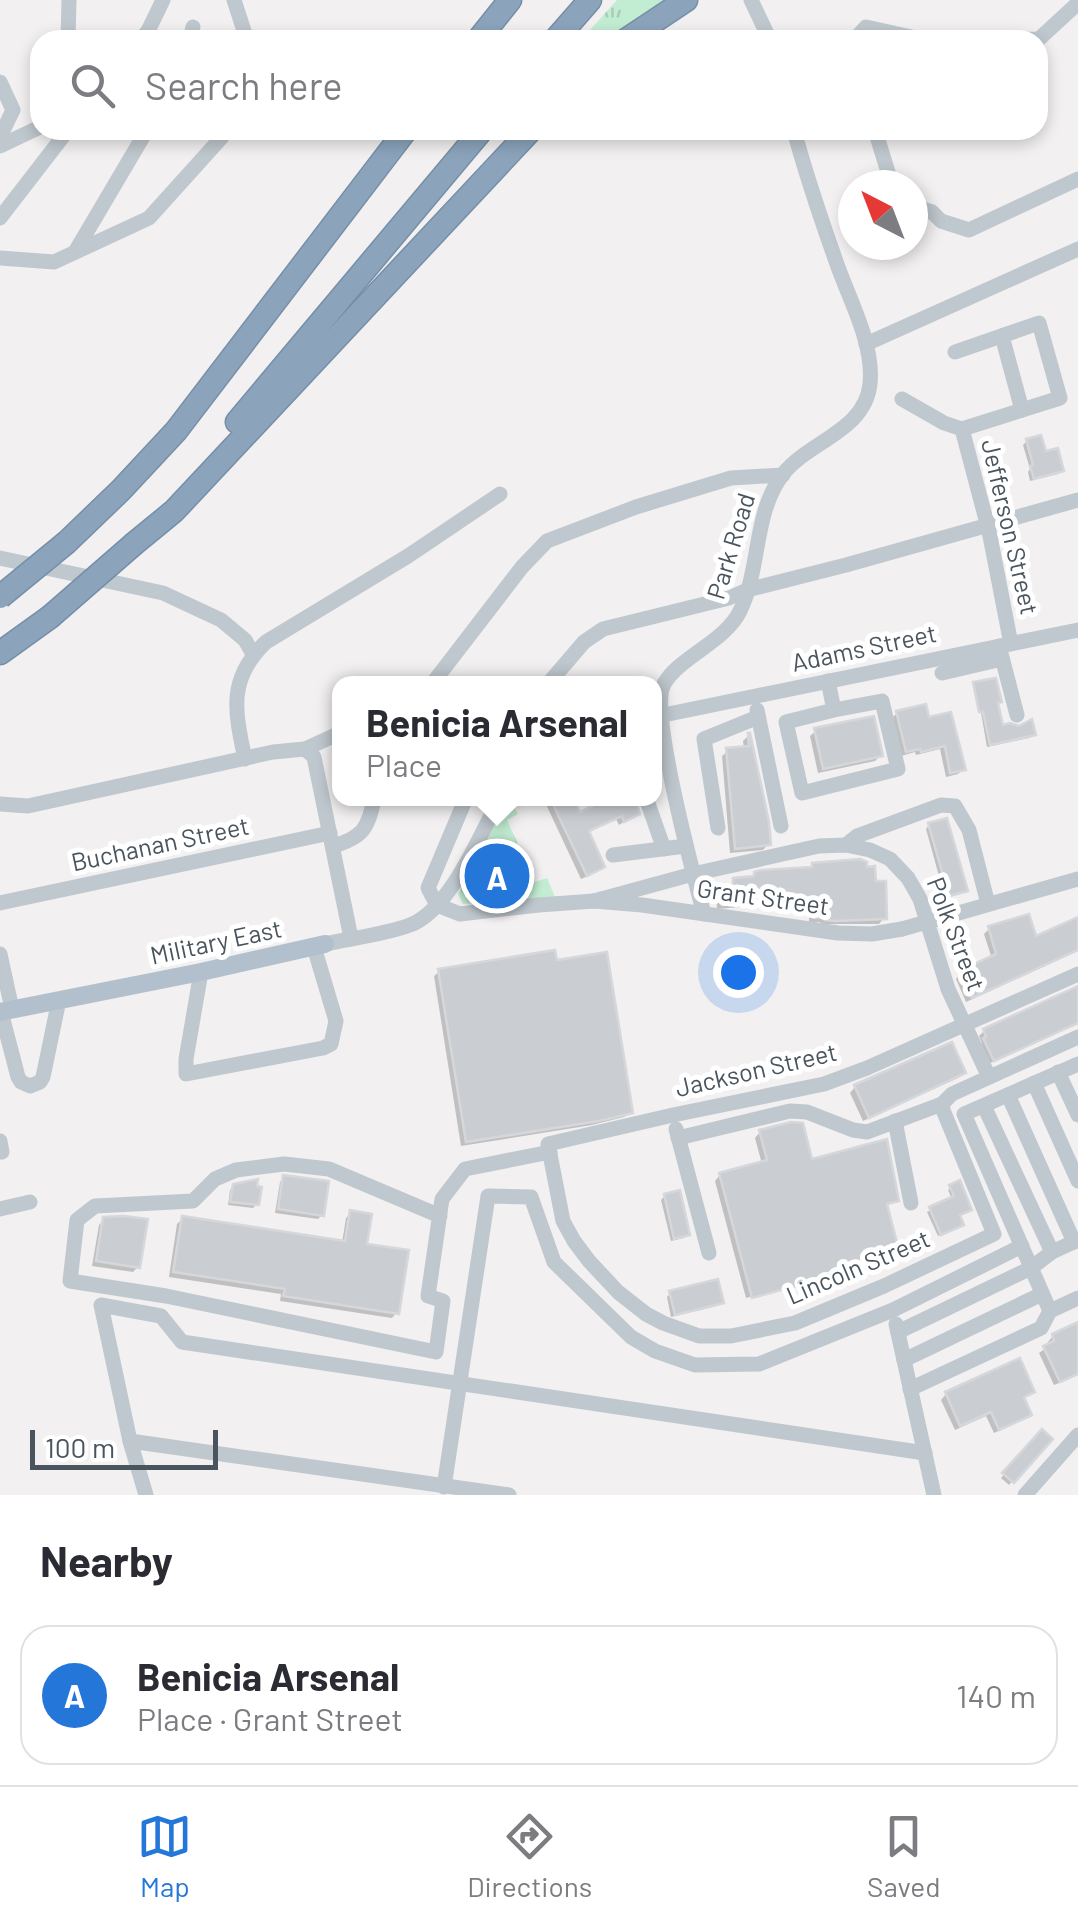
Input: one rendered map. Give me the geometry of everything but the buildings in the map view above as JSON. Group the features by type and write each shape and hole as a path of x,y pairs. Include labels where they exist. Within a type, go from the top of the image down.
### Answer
{"highway":[{"path":"472,30 495,0"},
{"path":"486,30 510,0"},
{"path":"564,30 590,0"},
{"path":"641,30 677,5"},
{"path":"0,597 67,542 176,431 398,140"},
{"path":"135,543 474,140"},
{"path":"0,653 50,618 174,511 522,140"}],"main road":[{"name":"Military East","path":"4,1011 320,945"}],"street":[{"path":"68,30 69,0"},
{"path":"148,30 163,0"},
{"path":"234,0 244,30"},
{"path":"751,0 765,30"},
{"path":"1048,30 1078,4"},
{"path":"0,82 13,110 0,137"},
{"path":"0,146 30,132"},
{"path":"0,218 60,140"},
{"path":"76,252 141,140"},
{"path":"0,258 54,262 149,218 219,140"},
{"name":"Park Road","path":"662,688 667,679 732,623 740,611 770,496 782,475 850,423 869,390 871,369 866,344 797,140"},
{"path":"877,140 887,170"},
{"path":"928,211 941,221 969,230 1078,179"},
{"path":"866,344 1078,249"},
{"path":"954,352 1039,323 1060,398 962,429"},
{"path":"1002,336 1022,410"},
{"name":"Jefferson Street","path":"902,399 962,429 987,526 1017,715"},
{"path":"438,676 522,567 547,542 636,507 731,478 782,475"},
{"path":"245,759 235,713 241,680 253,654 266,642 408,556 500,494"},
{"path":"555,676 584,642 604,629 1078,500"},
{"path":"0,558 162,592 221,620 245,640 253,654"},
{"name":"Adams Street","path":"662,715 1004,649 1078,630"},
{"path":"942,673 1004,649"},
{"path":"828,681 834,710"},
{"path":"754,696 781,826"},
{"path":"882,700 898,768 802,793 786,722 834,710 882,700"},
{"path":"718,828 704,738 758,717"},
{"path":"0,804 28,806 284,750 305,749 332,737"},
{"path":"662,738 704,914"},
{"path":"305,749 314,757 351,938"},
{"path":"846,844 857,836 942,805 955,806 969,830 988,904"},
{"path":"332,839 348,842 366,827 372,806"},
{"path":"463,806 428,888 436,905 452,888 496,806"},
{"path":"649,806 664,849"},
{"name":"Buchanan Street","path":"0,904 332,839"},
{"name":"Polk Street","path":"594,901 818,846 846,844 870,850 890,859 920,899 948,989 989,1076"},
{"path":"613,855 686,846"},
{"name":"Grant Street","path":"436,905 460,914 594,901 838,933 872,934 902,929 1078,878"},
{"name":"Military East","path":"320,945 411,924 436,905"},
{"path":"201,972 186,1074 331,1044 336,1021 320,945"},
{"path":"0,954 4,1011 18,1076 30,1086 44,1076 59,1000"},
{"name":"Jackson Street","path":"440,1216 442,1200 465,1168 672,1116 824,1084 1078,974"},
{"path":"678,1138 790,1110 867,1132 942,1104 952,1094 1078,1037"},
{"path":"1050,1310 964,1114 1078,1064"},
{"path":"1058,1072 1078,1116"},
{"path":"1034,1083 1078,1181"},
{"path":"898,1332 1031,1268 1076,1241 1008,1095"},
{"name":"Lincoln Street","path":"549,1148 563,1220 589,1261 618,1292 663,1323 699,1336 730,1336 795,1323 994,1234 942,1104"},
{"path":"984,1106 1052,1252"},
{"path":"672,1116 710,1253"},
{"path":"896,1122 912,1204"},
{"path":"0,1141 0,1152"},
{"path":"284,1164 328,1169 440,1216 428,1296 443,1301 436,1352 166,1296 70,1281 77,1220 95,1206 194,1201 214,1180 236,1170 284,1164"},
{"path":"444,1487 488,1196 531,1197 554,1262 631,1336 655,1351 694,1365 759,1364 893,1310 1022,1246"},
{"path":"0,1209 30,1202"},
{"path":"904,1360 1042,1294"},
{"path":"910,1389 1041,1328 1050,1310 1078,1298"},
{"path":"146,1495 130,1441 101,1305 161,1316 182,1342 924,1453"},
{"path":"893,1310 934,1495"},
{"path":"1025,1495 1078,1435"},
{"path":"130,1441 509,1495"}],"green space":[{"path":"617,0 669,0 628,30 590,30"},
{"path":"505,806 513,806 518,814 507,820 535,882 547,878 555,897 463,904 458,894"}],"place":[{"name":"Benicia Arsenal","path":"497,876"}]}
